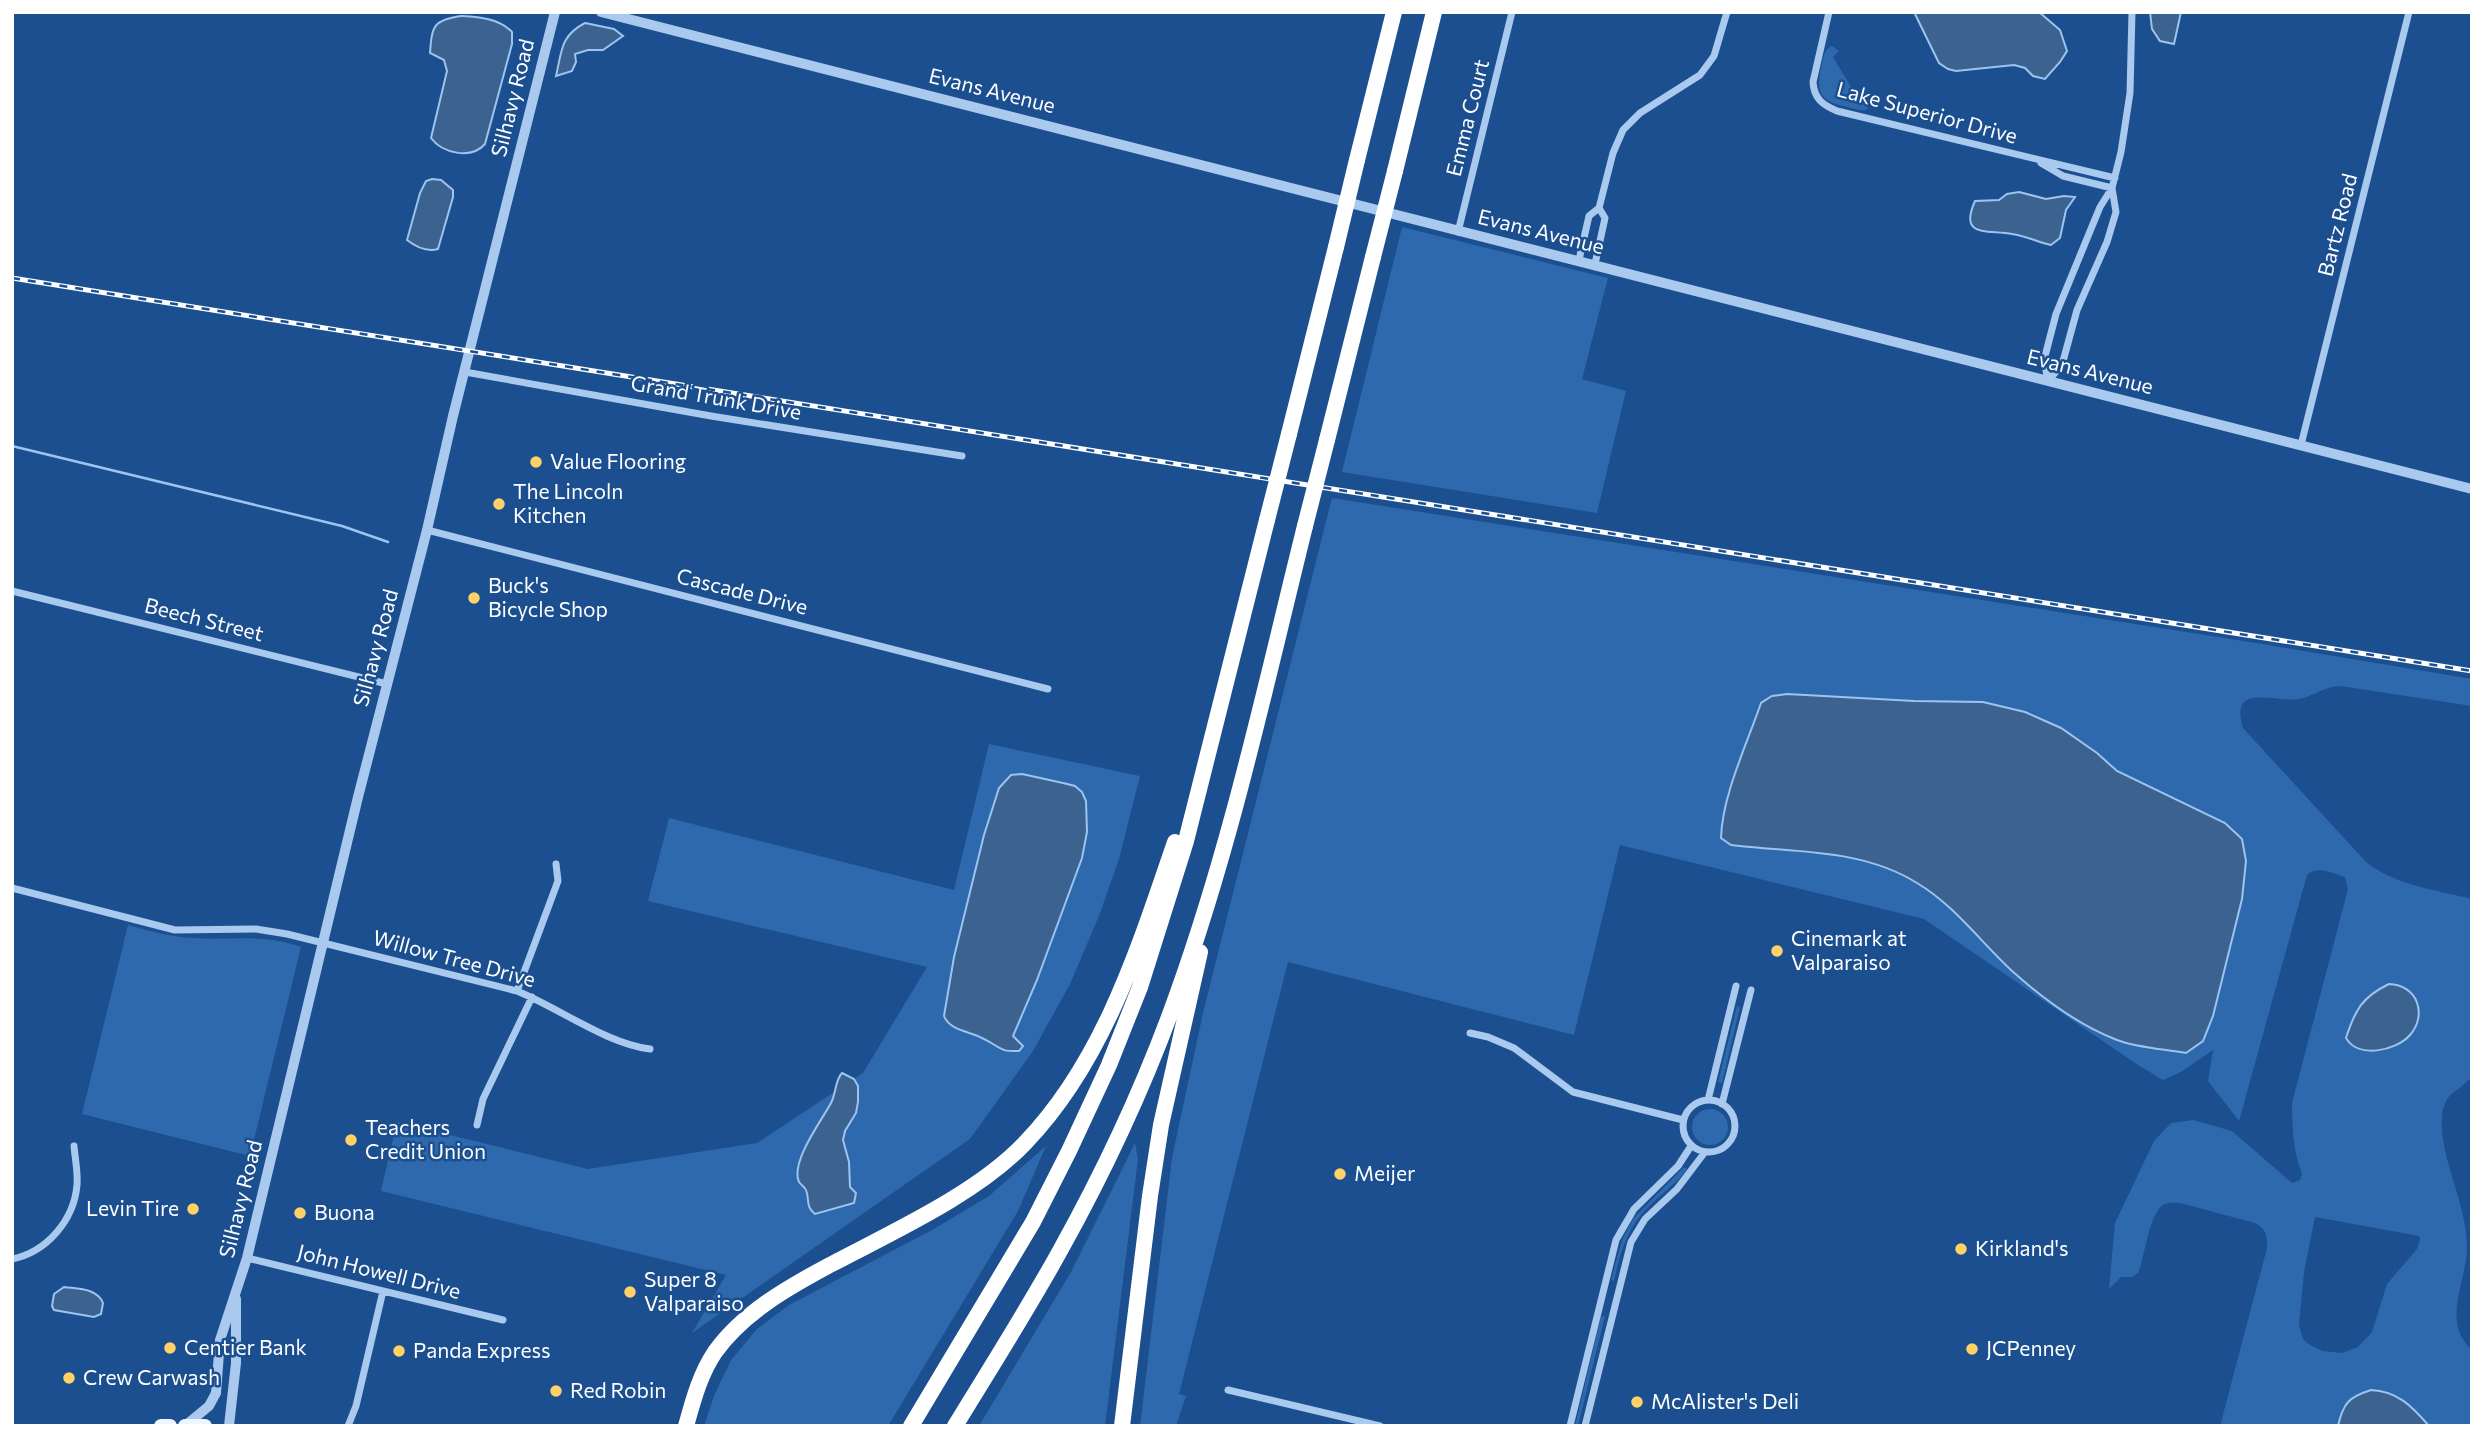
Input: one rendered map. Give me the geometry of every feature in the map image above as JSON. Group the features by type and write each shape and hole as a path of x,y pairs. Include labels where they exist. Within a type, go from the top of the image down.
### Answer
{"highway":[{"path":"911,1426 1033,1222 1109,1065 1140,988 1163,918 1206,761 1394,12"},
{"path":"1122,1426 1161,1125 1199,959 1209,901 1434,12"},
{"path":"686,1426 700,1381 715,1353 735,1329 764,1305 806,1278 914,1220 996,1169 1024,1144 1058,1106 1084,1065 1120,990 1206,761"},
{"path":"955,1426 1061,1250 1096,1184 1150,1063 1209,901"}],"main road":[{"path":"186,1425 205,1426"},
{"path":"161,1426 170,1426"}],"street":[{"name":"Silhavy Road","path":"186,1425 214,1399 220,1340 247,1258 555,12"},
{"name":"Evans Avenue","path":"601,12 2472,489"},
{"name":"Emma Court","path":"1458,232 1512,12"},
{"path":"1579,260 1589,216 1599,208 1613,153 1623,130 1640,113 1700,75 1714,57 1727,12"},
{"name":"Lake Superior Drive","path":"1829,12 1812,82 1818,100 1826,107 2115,178"},
{"path":"2048,381 2043,360 2056,314 2100,207 2115,178 2130,93 2132,12"},
{"name":"Bartz Road","path":"2301,445 2409,12"},
{"name":"Lake Superior Drive","path":"2035,160 2063,176 2112,188"},
{"path":"2048,381 2062,365 2077,310 2110,232 2116,212 2112,188"},
{"path":"1595,264 1605,218 1599,208"},
{"name":"Grand Trunk Drive","path":"465,372 711,416 962,456"},
{"name":"Cascade Drive","path":"427,530 1048,688"},
{"name":"Beech Street","path":"12,591 387,684"},
{"path":"517,991 558,881 556,864"},
{"name":"Willow Tree Drive","path":"12,888 175,930 256,929 323,942 517,991 622,1043 650,1049"},
{"path":"1708,1100 1736,986"},
{"path":"1723,1104 1751,990"},
{"path":"477,1125 483,1099 532,997"},
{"path":"1470,1033 1514,1048 1573,1092 1683,1120"},
{"path":"1585,1426 1631,1242 1645,1219 1677,1189 1705,1153 1724,1148 1735,1132 1733,1116 1723,1104 1708,1100 1694,1104 1683,1120 1684,1135 1691,1146 1705,1153"},
{"path":"12,1259 41,1248 70,1214 77,1185 74,1146"},
{"path":"1570,1426 1616,1240 1634,1209 1678,1166 1691,1146"},
{"name":"John Howell Drive","path":"247,1258 502,1320"},
{"path":"348,1426 356,1406 383,1291"},
{"name":"Silhavy Road","path":"229,1426 236,1363 236,1294"},
{"path":"1228,1391 1380,1426"}],"shaded area":[{"path":"1914,12 2039,12 2060,30 2067,51 2045,79 2033,76 2025,68 2014,65 1956,71 1948,69 1939,63"},
{"path":"2150,12 2181,12 2174,44 2160,41 2152,29"},
{"path":"461,16 495,21 507,27 512,32 512,44 485,144 472,152 457,153 442,148 431,138 447,71 444,60 430,53 433,30 439,22"},
{"path":"585,23 614,29 623,36 603,50 588,50 575,54 576,62 572,71 556,76 566,39"},
{"path":"1832,46 1839,51 1833,57 1857,97 1864,94 1870,104 1866,110 1835,103 1821,92 1819,80 1824,56"},
{"path":"441,180 453,190 453,197 438,249 430,250 407,240 420,193 426,181"},
{"path":"2019,192 2046,199 2075,197 2066,210 2060,238 2051,245 1973,227 1970,221 1975,201 1999,200 2007,194"},
{"path":"1402,227 1608,278 1582,379 1626,391 1597,513 1342,472"},
{"path":"1332,498 2472,679 2472,706 2340,686 2299,699 2248,700 2242,705 2240,714 2243,728 2366,862 2403,881 2472,899 2472,1076 2446,1102 2442,1133 2466,1232 2466,1262 2457,1315 2463,1339 2472,1350 2472,1426 2429,1426 2418,1412 2355,1395 2342,1408 2338,1426 2220,1426 2267,1248 2266,1233 2255,1223 2180,1203 2163,1205 2154,1217 2138,1273 2132,1277 2121,1277 2109,1289 2115,1223 2154,1141 2171,1123 2193,1120 2232,1131 2292,1183 2300,1180 2302,1174 2294,1139 2292,1103 2348,889 2345,877 2330,872 2320,870 2307,875 2239,1121 2208,1081 2213,1050 2181,1072 2163,1080 1924,919 1620,845 1574,1035 1288,962 1179,1394 1186,1396 1176,1426 1140,1426 1172,1158 1203,1013","holes":["1787,694 1983,702 2025,712 2097,753 2117,771 2186,1052 2119,1041 2069,1016 2012,970 1954,911 1917,882 1872,862 1835,854 1752,848 1721,821 1761,703","2389,984 2399,986 2407,989 2416,1001 2414,1027 2410,1036 2346,1038 2357,1008","2315,1217 2419,1236 2417,1249 2387,1284 2372,1332 2358,1347 2342,1353 2323,1351 2303,1339 2299,1325 2304,1272"]},
{"path":"1787,694 1983,702 2025,712 2061,728 2117,771 2225,823 2242,839 2246,861 2242,899 2213,1016 2203,1041 2186,1053 2125,1043 2088,1027 2023,980 1943,902 1896,872 1850,858 1731,845 1721,838 1730,788 1761,703 1772,696"},
{"path":"989,744 1140,776 1119,859 1099,916 1070,984 1033,1051 970,1139 692,1333 726,1275 381,1191 397,1122 588,1169 757,1143 863,1073 927,967 648,901 669,818 954,890"},
{"path":"1022,774 1075,786 1082,792 1086,801 1087,832 1082,858 1037,980 1013,1036 1023,1046 1019,1051 1010,1051 955,1028 944,1016 954,957 984,835 999,788 1011,775"},
{"path":"128,925 177,936 273,940 301,947 250,1156 82,1114"},
{"path":"2389,984 2407,989 2413,995 2419,1010 2415,1027 2404,1041 2387,1049 2359,1049 2346,1038 2353,1020 2366,999"},
{"path":"1737,1006 1740,1007 1722,1083 1718,1082"},
{"path":"842,1073 854,1079 858,1086 856,1113 845,1131 843,1140 849,1162 850,1187 856,1193 854,1203 815,1214 809,1206 807,1194 797,1174 808,1141 831,1103"},
{"path":"1710,1109 1723,1114 1728,1127 1723,1140 1710,1145 1697,1140 1692,1127 1697,1114"},
{"path":"1135,1143 1138,1159 1105,1426 979,1426 1071,1272"},
{"path":"1046,1146 1018,1211 888,1426 704,1426 714,1396 731,1360 757,1329 789,1305 932,1230 989,1196"},
{"path":"1684,1167 1687,1169 1684,1173 1635,1223 1622,1251 1614,1281 1611,1280 1622,1240 1633,1219"},
{"path":"64,1287 96,1294 103,1303 101,1314 94,1317 54,1310 54,1294"},
{"path":"1605,1316 1578,1426 1575,1426 1601,1317"},
{"path":"2371,1390 2389,1393 2403,1401 2429,1426 2338,1426 2348,1402"}],"waterway":[{"path":"12,446 342,526 388,542"}],"railway":[{"path":"12,278 2472,671"}],"place":[{"name":"Value Flooring","path":"536,462"},
{"name":"The Lincoln Kitchen","path":"499,504"},
{"name":"Buck's Bicycle Shop","path":"474,598"},
{"name":"Cinemark at Valparaiso","path":"1777,951"},
{"name":"Teachers Credit Union","path":"351,1140"},
{"name":"Meijer","path":"1340,1174"},
{"name":"Levin Tire","path":"193,1209"},
{"name":"Buona","path":"300,1213"},
{"name":"Kirkland's","path":"1961,1249"},
{"name":"Super 8 Valparaiso","path":"630,1292"},
{"name":"Centier Bank","path":"170,1348"},
{"name":"JCPenney","path":"1972,1349"},
{"name":"Panda Express","path":"399,1351"},
{"name":"Crew Carwash","path":"69,1378"},
{"name":"Red Robin","path":"556,1391"},
{"name":"McAlister's Deli","path":"1637,1402"}]}
